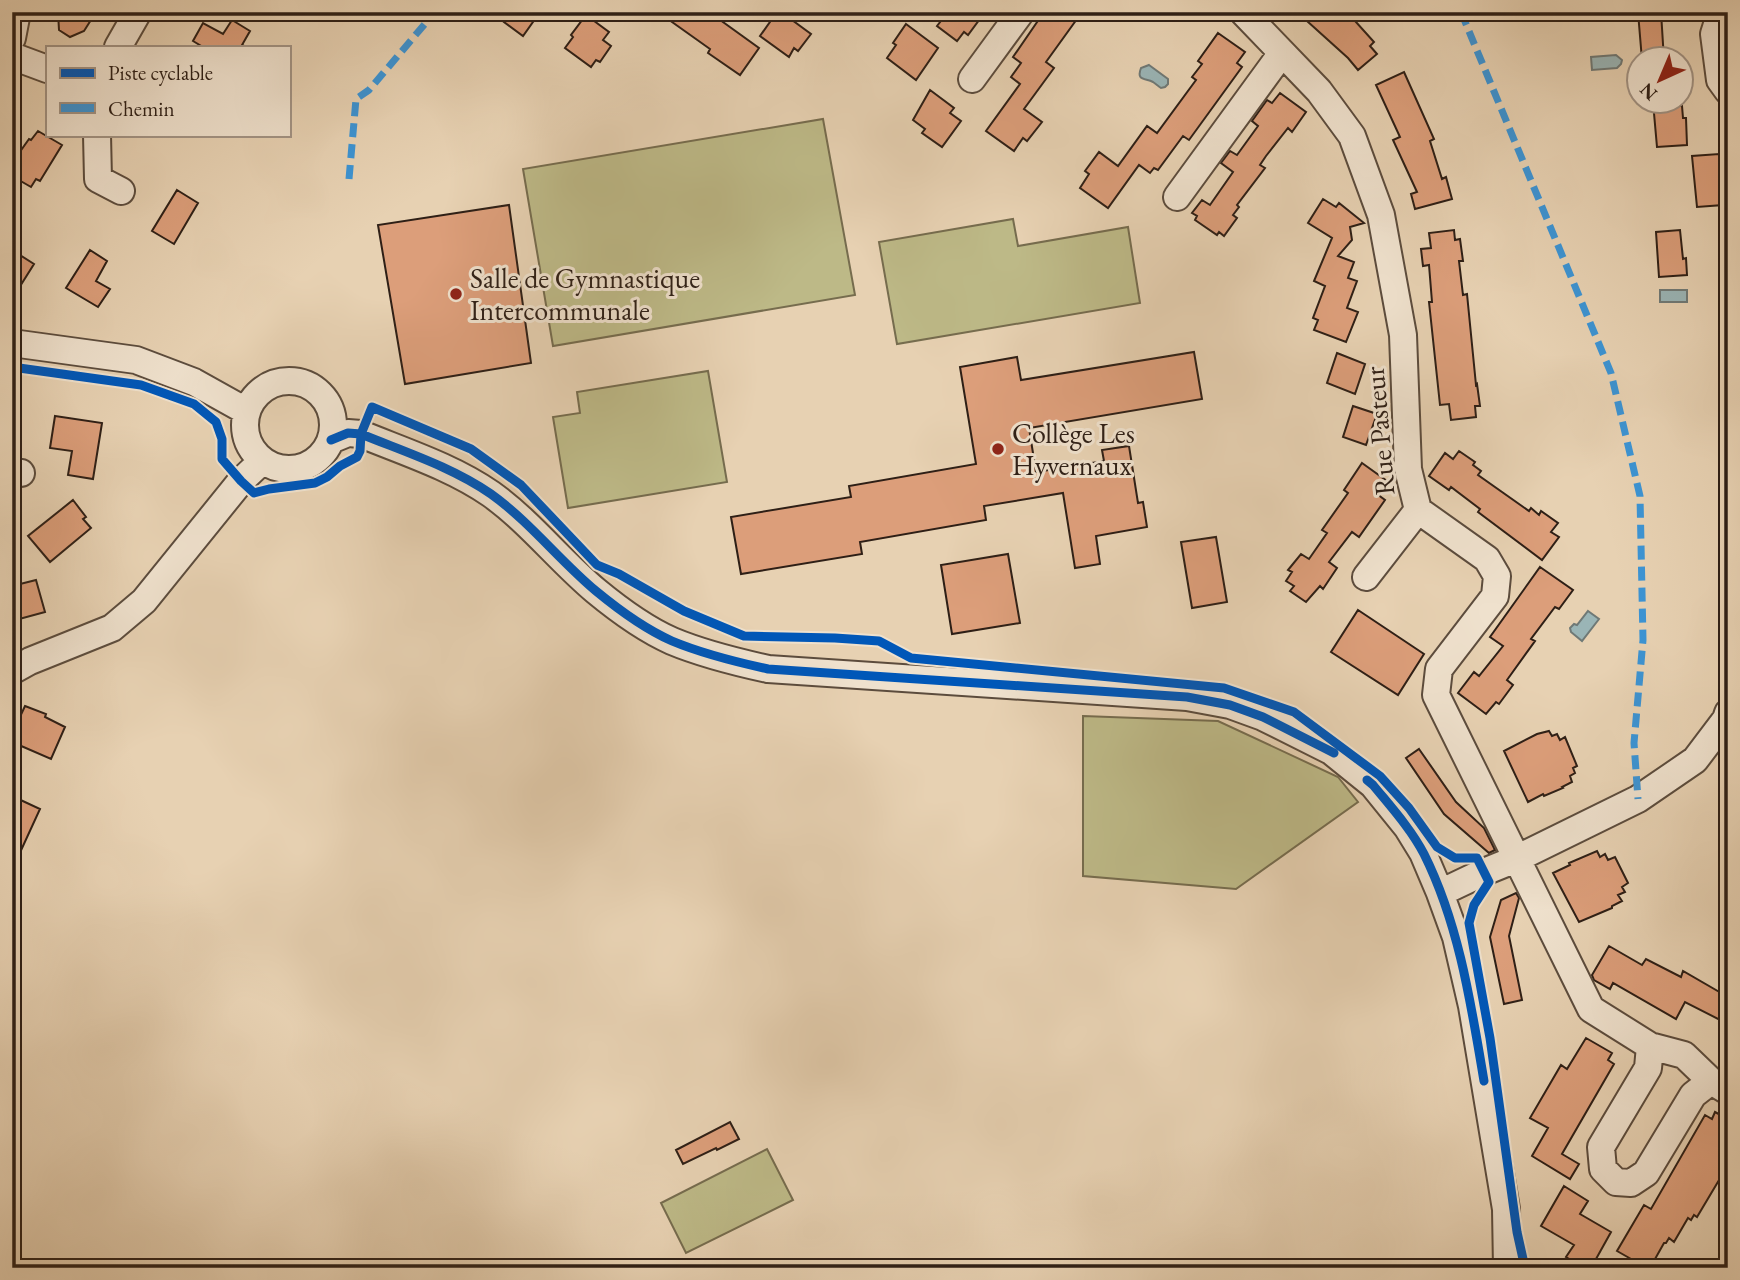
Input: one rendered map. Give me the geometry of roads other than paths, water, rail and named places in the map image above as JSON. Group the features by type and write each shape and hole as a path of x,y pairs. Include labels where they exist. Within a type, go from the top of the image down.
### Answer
{"street":[{"path":"12,38 17,12"},
{"path":"119,46 138,12"},
{"path":"972,79 1021,12"},
{"name":"Rue Pasteur","path":"1243,12 1319,91 1352,136 1381,215 1403,335 1408,469 1418,510 1487,559 1497,576 1495,596 1439,669 1436,695 1591,1009 1650,1046 1684,1055 1719,1086"},
{"path":"1721,12 1714,34 1720,80 1728,91"},
{"path":"1177,197 1282,53"},
{"path":"12,56 46,69"},
{"path":"97,136 97,179 121,191"},
{"path":"12,343 136,359 194,382 246,411"},
{"path":"297,381 323,395 328,403 332,415 331,440 324,453 302,468 288,470 274,467 262,461 252,451 246,439 246,411 261,390 272,383 297,381"},
{"path":"331,440 348,433 361,433 453,472 491,494 595,590 636,621 671,641 728,660 768,669 1187,697 1230,705 1263,717 1331,751 1373,785 1407,827 1423,853 1456,937 1472,1006 1506,1209 1507,1268"},
{"path":"12,671 111,628 144,601 241,481 262,461"},
{"path":"1366,577 1418,510"},
{"path":"1440,893 1638,799 1695,760 1728,713"},
{"path":"1650,1046 1648,1068 1601,1147 1603,1169 1616,1182 1631,1183 1646,1173 1693,1095 1719,1086"}],"water":[{"path":"1616,55 1622,60 1617,68 1592,70 1591,57"},
{"path":"1149,65 1168,79 1165,87 1161,88 1140,77 1141,68"},
{"path":"1660,290 1687,290 1687,302 1660,302"},
{"path":"1588,611 1599,619 1582,641 1570,628 1574,624 1577,625"}],"place":[{"name":"Salle de Gymnastique Intercommunale","path":"456,294"},
{"name":"Collège Les Hyvernaux","path":"998,449"}]}
